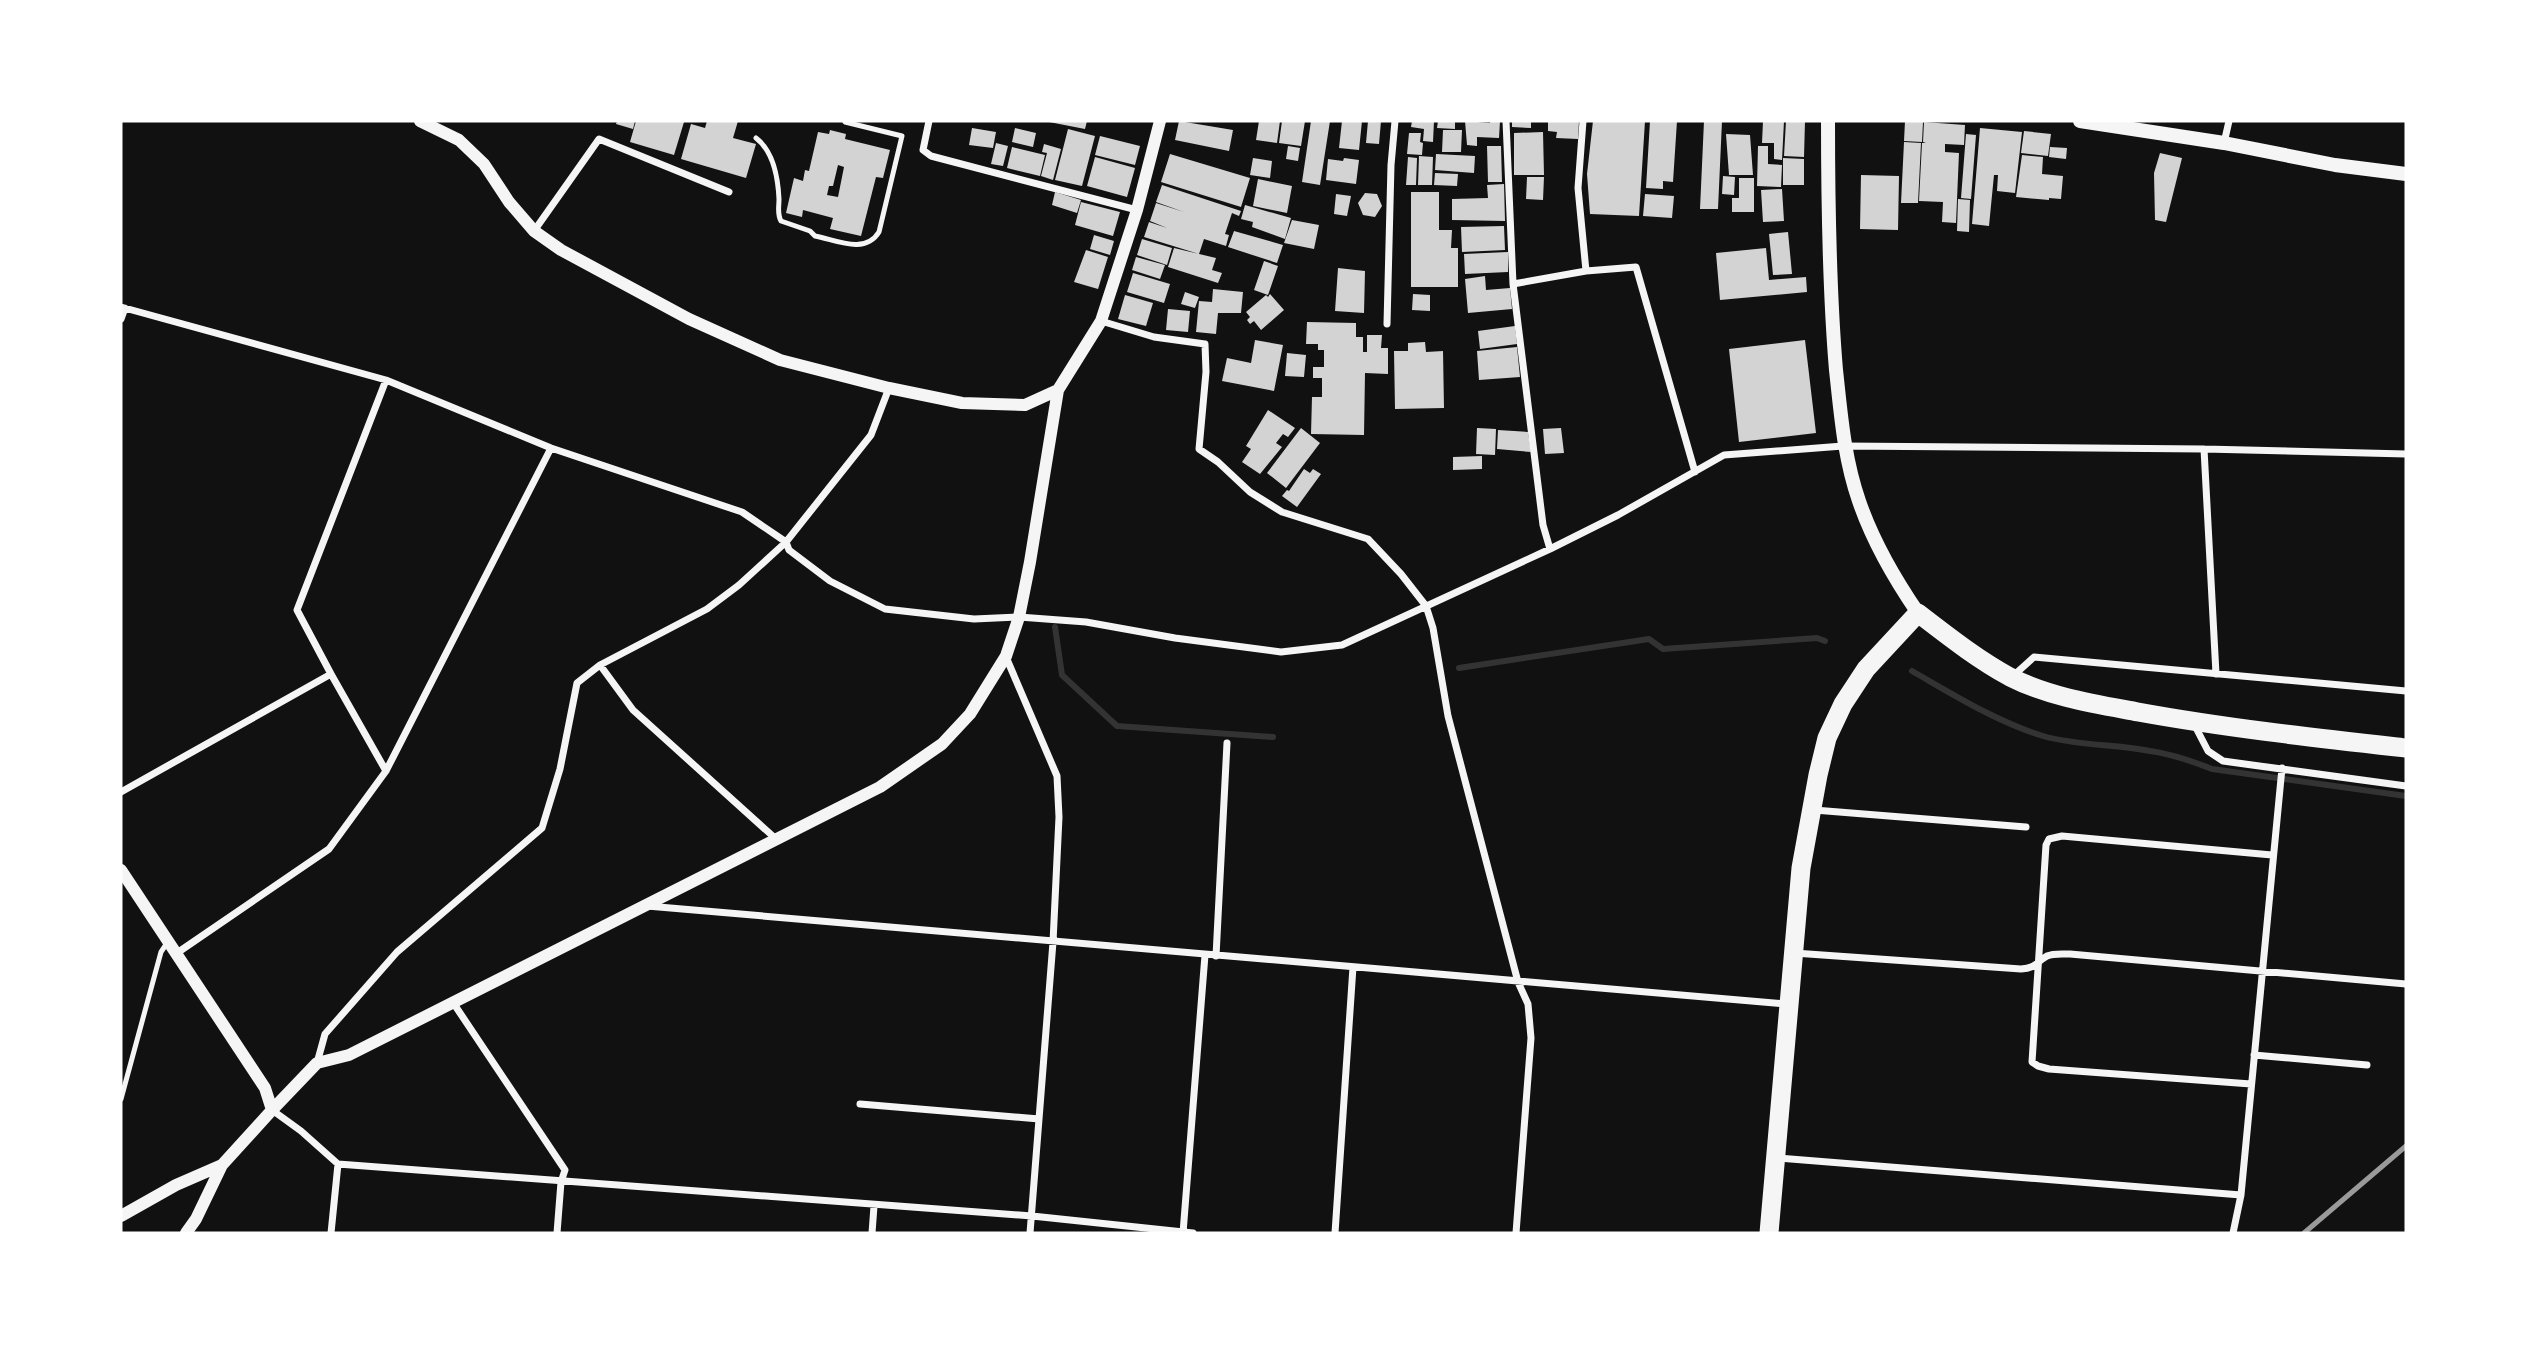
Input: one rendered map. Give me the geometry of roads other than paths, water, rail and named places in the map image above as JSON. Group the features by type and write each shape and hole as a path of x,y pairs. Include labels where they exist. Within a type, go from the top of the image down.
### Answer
{"highway":[{"path":"1769,1233 1801,869 1810,809 1827,738 1843,704 1866,670 1918,613 1966,650 2012,677 2048,692 2087,703 2193,722 2406,748"}],"main road":[{"path":"1828,121 1828,217 1833,330 1843,446 1859,500 1876,543 1896,581 1918,613"},
{"path":"2080,121 2224,143 2335,165 2406,174"}],"street":[{"path":"420,121 459,141 484,164 509,202 534,231 561,250 689,319 780,360 889,388 962,403 1026,405 1058,390"},
{"path":"929,121 923,150 931,156 1137,210"},
{"path":"317,1063 349,1055 454,1004 880,787 942,744 970,714 1006,656 1019,617 1058,390 1101,321 1137,210 1160,121"},
{"path":"1387,324 1391,165 1395,121"},
{"path":"1506,121 1513,284 1543,525 1550,549"},
{"path":"1583,121 1578,188 1586,271"},
{"path":"2224,143 2229,121"},
{"path":"534,231 599,139 729,192"},
{"path":"1513,284 1586,271 1636,267 1695,472"},
{"path":"121,319 123,307 386,380 551,448 741,512 786,542 789,550 830,581 885,609 974,619 1019,617 1086,622 1175,638 1281,652 1342,645 1550,549 1618,515 1724,455 1843,446 2204,449 2406,454"},
{"path":"1101,321 1154,337 1205,344 1206,372 1199,449 1218,462 1250,492 1282,512 1368,540 1401,574 1426,607 1433,628 1448,716 1518,982 1528,1004 1531,1038 1516,1233"},
{"path":"386,380 297,610 386,771"},
{"path":"186,1233 196,1219 222,1165 317,1063 325,1034 397,952 542,828 560,769 578,683 600,665 707,609 739,585 786,542 871,435 889,388"},
{"path":"177,953 329,849 386,771 551,448"},
{"path":"2204,449 2216,674"},
{"path":"1006,656 1057,776 1059,817 1053,942 1030,1233"},
{"path":"2012,677 2034,657 2406,691"},
{"path":"600,665 634,710 776,839"},
{"path":"121,792 331,674"},
{"path":"2193,722 2208,751 2223,761 2406,786"},
{"path":"1216,956 1227,743"},
{"path":"2233,1233 2241,1195 2281,768"},
{"path":"1810,809 2026,827"},
{"path":"2251,1084 2038,1066 2032,1062 2046,845 2049,838 2062,836 2272,855"},
{"path":"121,870 265,1088 272,1110 338,1164 1032,1216 1193,1233"},
{"path":"646,906 1788,1004"},
{"path":"1793,953 2021,969 2037,965 2051,954 2070,954 2406,984"},
{"path":"1183,1233 1205,955"},
{"path":"1335,1233 1353,967"},
{"path":"454,1004 565,1170 561,1182 556,1233"},
{"path":"2254,1055 2367,1065"},
{"path":"860,1104 1039,1119"},
{"path":"1775,1158 2241,1195"},
{"path":"331,1233 338,1164"},
{"path":"121,1216 176,1185 222,1165"},
{"path":"872,1233 874,1206"}],"lane":[{"path":"756,138 767,146 775,175 779,198 778,216 781,221 810,231 814,236 862,246 873,241 879,232 902,136 845,121 844,130"},
{"path":"121,1099 161,952 169,940"}],"waterway":[{"path":"1055,627 1062,675 1117,726 1273,737"},
{"path":"1459,668 1649,639 1663,649 1817,638 1825,641"},
{"path":"1912,671 1992,716 2043,736 2069,742 2158,752 2212,769 2406,796"}],"railway":[{"path":"2304,1233 2406,1146"}]}
